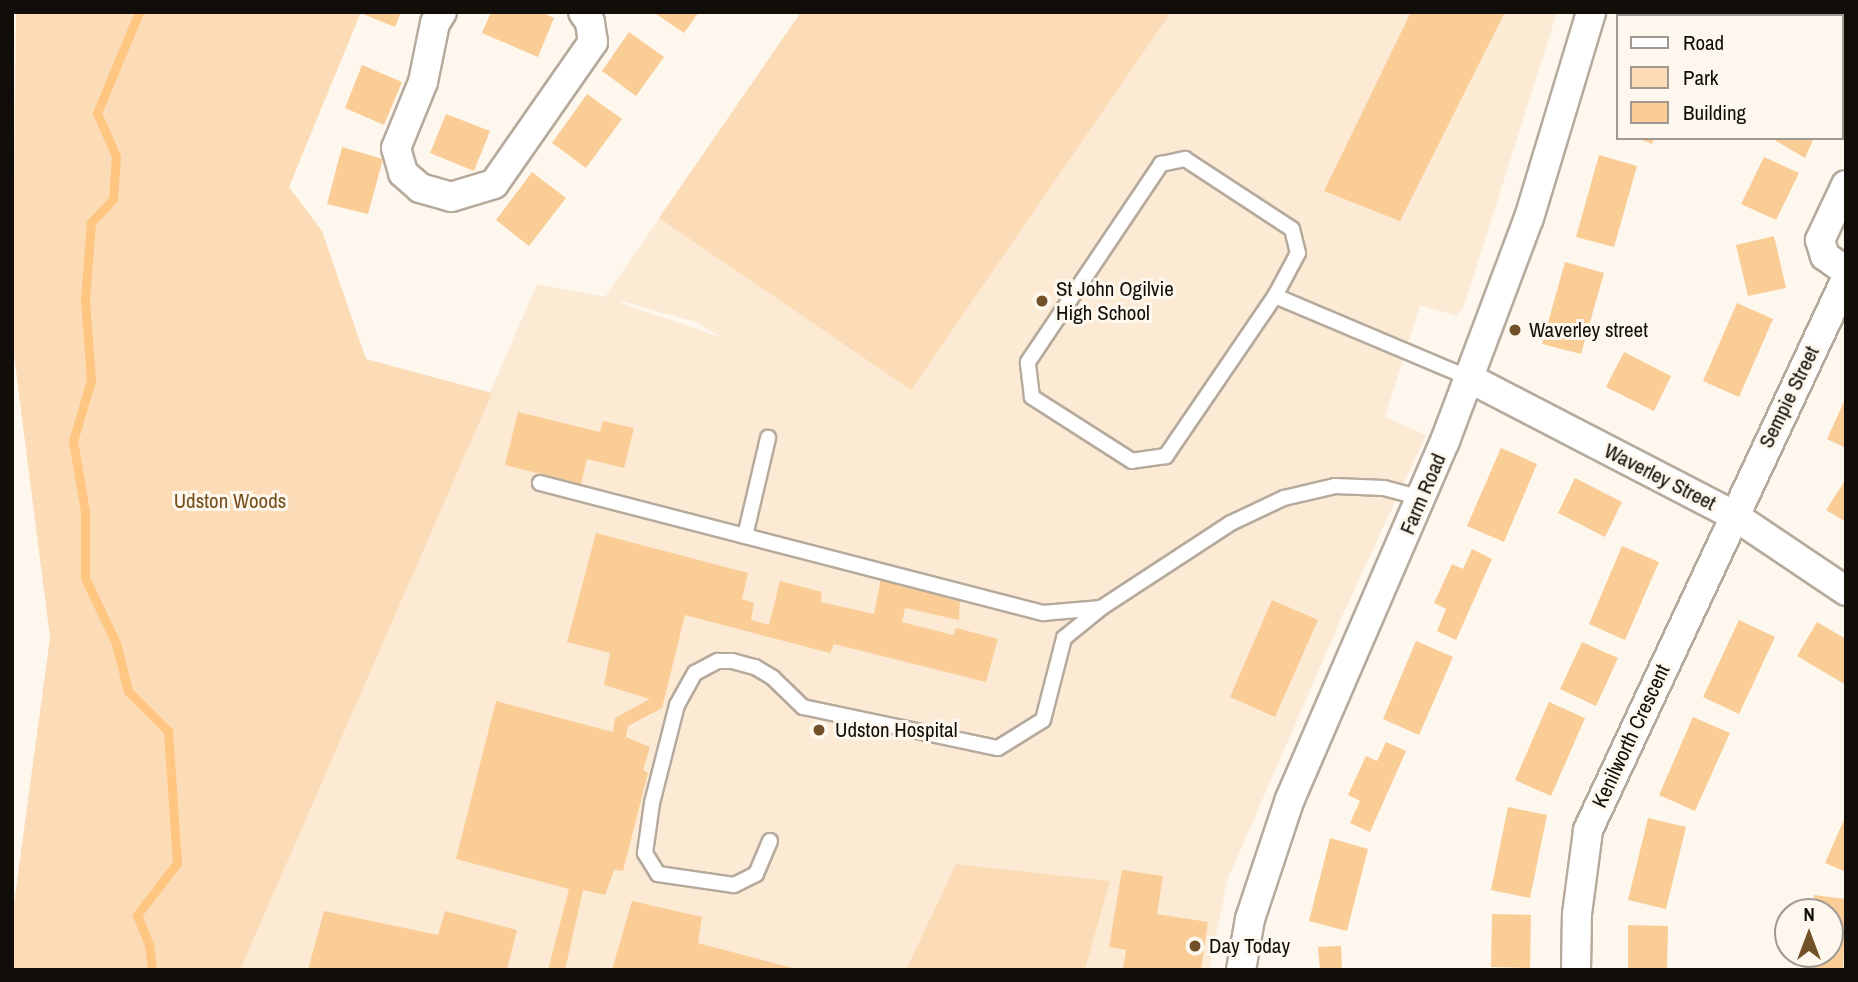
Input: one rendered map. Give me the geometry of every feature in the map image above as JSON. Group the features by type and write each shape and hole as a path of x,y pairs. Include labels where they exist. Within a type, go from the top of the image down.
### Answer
{"street":[{"path":"442,12 435,23 423,82 396,148 403,173 420,187 451,197 494,184 593,42 593,15"},
{"name":"Farm Road","path":"1241,970 1250,919 1290,799 1422,498 1529,218 1579,39 1591,12"},
{"path":"1846,185 1821,240 1825,256 1846,271"},
{"name":"Sempie Street","path":"1733,515 1846,279"},
{"name":"Waverley Street","path":"1467,377 1733,515 1846,591"},
{"name":"Kenilworth Crescent","path":"1576,970 1577,915 1588,830 1733,515"}],"lane":[{"path":"1185,159 1292,229 1298,253 1275,296 1166,456 1132,461 1032,397 1028,362 1161,164 1185,159"},
{"path":"1275,296 1467,377"},
{"path":"745,536 768,438"},
{"path":"540,483 1043,613 1101,608"},
{"path":"771,841 756,874 734,885 658,874 645,853 650,814 677,705 695,673 718,661 755,667 803,707 999,748 1043,720 1065,638 1101,608 1231,523 1284,498 1335,486 1384,488 1422,498"}],"shaded area":[{"path":"802,12 1557,12 1464,306 1457,316 1420,305 1385,417 1426,435 1344,612 1227,881 1209,970 1085,970 1110,881 957,864 906,970 240,970 537,284 605,297","holes":["621,301 695,322 723,338"]}],"green space":[{"name":"Udston Woods","path":"16,12 361,12 289,187 322,231 366,359 492,393 240,970 12,970 12,918 50,638 12,339"},
{"path":"801,12 1171,12 911,390 659,218"},
{"path":"956,864 1110,881 1085,970 906,970"}],"building":[{"path":"358,12 401,12 395,27"},
{"path":"491,12 541,12 554,18 538,57 482,33"},
{"path":"653,12 699,12 684,33"},
{"path":"1411,12 1505,12 1400,221 1324,191"},
{"path":"1657,12 1699,12 1678,14"},
{"path":"629,32 664,57 636,96 602,71"},
{"path":"1846,49 1844,95 1844,50"},
{"path":"362,65 402,82 384,125 345,108"},
{"path":"587,94 622,119 586,168 552,143"},
{"path":"446,114 490,131 474,171 430,153"},
{"path":"1774,140 1813,140 1805,158"},
{"path":"342,147 383,159 368,214 327,204"},
{"path":"1599,155 1637,166 1614,247 1576,237"},
{"path":"1764,157 1799,173 1776,220 1741,204"},
{"path":"532,172 566,198 529,246 496,220"},
{"path":"1774,236 1786,288 1748,296 1736,245"},
{"path":"1565,262 1604,273 1581,354 1542,344"},
{"path":"1737,303 1773,319 1739,397 1703,381"},
{"path":"1624,352 1671,376 1654,411 1606,387"},
{"path":"1846,397 1846,448 1827,439"},
{"path":"518,412 600,432 603,421 634,428 624,468 587,459 581,484 505,465"},
{"path":"1501,448 1537,464 1504,542 1467,526"},
{"path":"1575,478 1622,502 1605,537 1558,513"},
{"path":"1846,479 1846,522 1826,510"},
{"path":"596,533 748,573 742,599 754,603 751,620 769,625 780,581 822,592 821,602 874,614 881,578 960,598 959,620 905,608 902,622 953,635 956,628 998,639 986,682 834,644 830,653 685,615 662,708 628,726 626,737 650,747 643,770 648,773 623,871 614,870 605,895 583,890 565,970 548,970 569,889 456,859 496,701 613,732 615,718 650,699 604,685 610,653 567,642"},
{"path":"1622,546 1659,562 1625,640 1589,624"},
{"path":"1472,549 1492,559 1456,640 1437,631 1446,609 1434,603 1452,564 1463,569"},
{"path":"1272,600 1318,620 1275,717 1230,697"},
{"path":"1739,620 1775,637 1739,714 1703,697"},
{"path":"1817,622 1846,639 1846,685 1797,656"},
{"path":"1416,641 1453,657 1419,735 1383,719"},
{"path":"1582,642 1618,658 1596,706 1560,689"},
{"path":"1549,702 1585,718 1551,796 1515,780"},
{"path":"1693,717 1730,733 1695,811 1659,795"},
{"path":"1386,742 1406,751 1370,832 1350,823 1360,801 1348,795 1366,756 1377,761"},
{"path":"1508,807 1547,815 1530,898 1491,890"},
{"path":"1846,815 1846,872 1825,863"},
{"path":"1648,818 1686,827 1666,909 1628,900"},
{"path":"1330,838 1368,849 1347,931 1309,921"},
{"path":"1122,870 1163,876 1157,914 1208,922 1201,970 1123,969 1126,950 1109,947"},
{"path":"1814,895 1838,898 1813,898"},
{"path":"1844,899 1846,899 1844,946"},
{"path":"632,901 702,917 698,943 800,970 612,970"},
{"path":"324,911 438,935 445,911 517,930 507,970 308,970"},
{"path":"1492,914 1531,915 1530,968 1491,967"},
{"path":"1628,925 1668,926 1667,970 1628,970"},
{"path":"1341,946 1342,970 1320,970 1318,947"},
{"path":"1803,968 1843,968 1843,970"}],"waterway":[{"path":"139,12 97,113 116,156 113,199 91,223 85,300 91,380 73,441 85,511 85,578 116,643 128,691 168,731 177,863 137,915 149,945 152,970"}],"place":[{"name":"St John Ogilvie High School","path":"1042,301"},
{"name":"Waverley street","path":"1515,330"},
{"name":"Udston Hospital","path":"819,730"},
{"name":"Day Today","path":"1195,946"}]}
